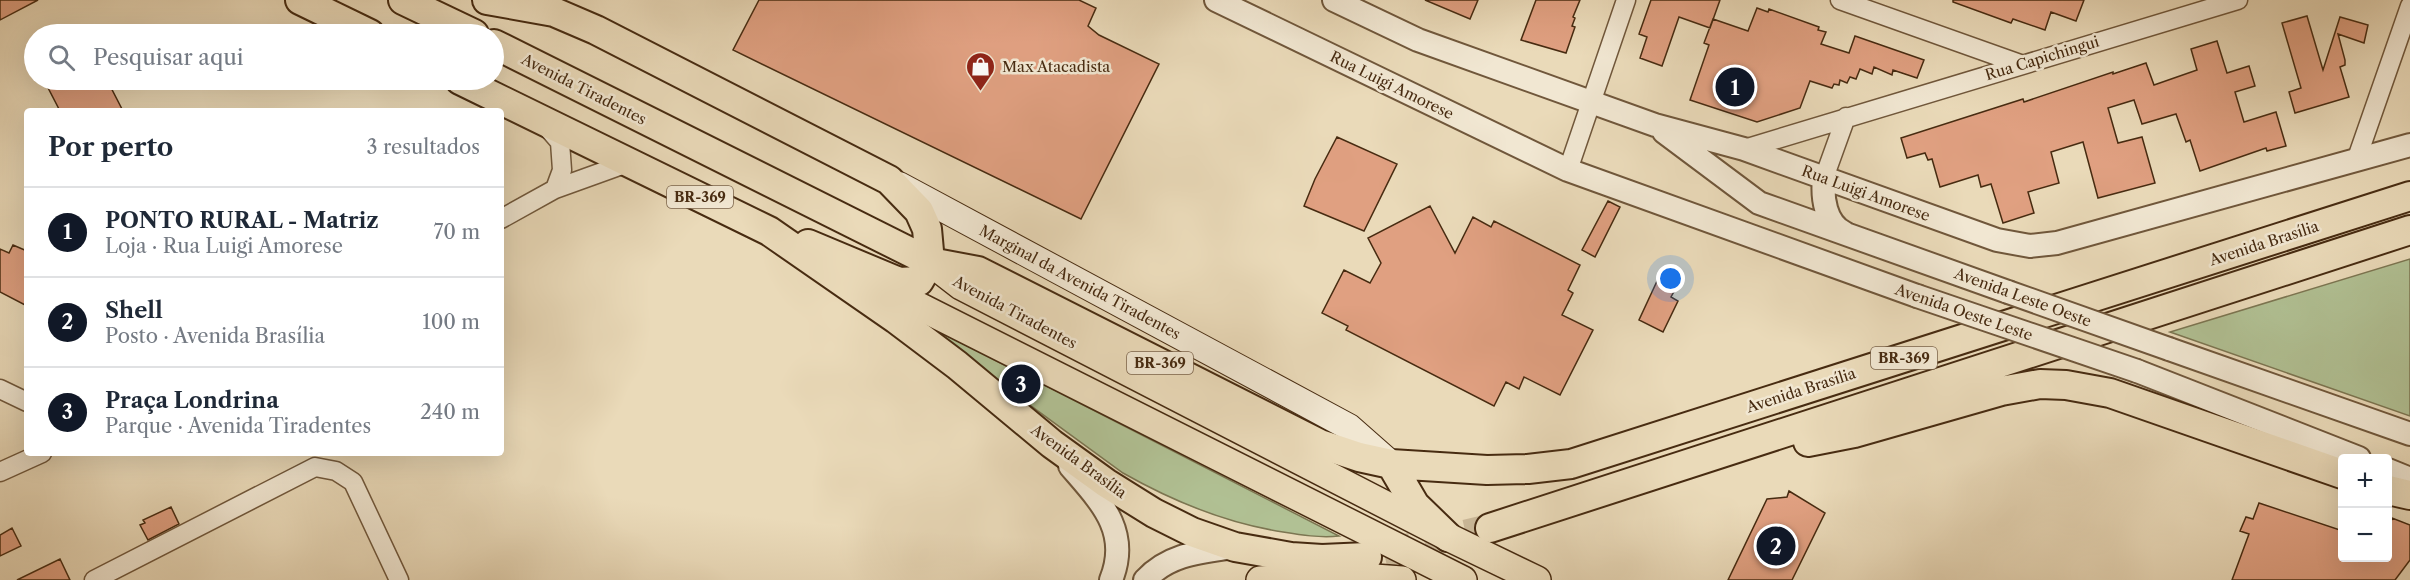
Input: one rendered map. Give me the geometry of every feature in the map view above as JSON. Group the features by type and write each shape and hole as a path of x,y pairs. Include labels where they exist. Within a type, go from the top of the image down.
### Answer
{"highway":[{"path":"300,0 349,24"},
{"path":"404,0 414,0"},
{"path":"404,0 453,24"},
{"path":"469,0 495,24"},
{"path":"487,0 546,6 889,180 919,211 927,229 930,262 919,281 899,282 791,237 769,231"},
{"path":"504,33 541,67"},
{"name":"Avenida Tiradentes","path":"504,49 930,262"},
{"name":"BR-369","path":"480,90 769,231"},
{"name":"Avenida Brasília","path":"1390,464 1528,470 1571,464 2410,196"},
{"name":"BR-369","path":"1490,528 2410,230"},
{"name":"Avenida Brasília","path":"769,231 913,332 1052,444 1106,483 1154,513 1192,532 1235,547 1322,560 1367,557"},
{"name":"BR-369","path":"930,262 978,271 1320,444 1390,464"},
{"path":"1677,468 1854,433 2001,391 2040,384 2110,393 2338,472"},
{"path":"1390,464 1415,505 1448,537"},
{"path":"2392,491 2410,495"}],"main road":[{"name":"Marginal da Avenida Tiradentes","path":"889,180 1350,427 1390,464"},
{"path":"769,231 1463,580"},
{"name":"Avenida Tiradentes","path":"930,262 962,286 1448,537 1537,580"},
{"path":"1260,580 1333,575 1402,580"}],"street":[{"name":"Rua Luigi Amorese","path":"1216,0 1568,171"},
{"name":"Rua Luigi Amorese","path":"1334,0 1418,39 1655,125 1744,149 1997,240 2030,246 2083,237 2357,158 2410,145"},
{"path":"1568,171 1626,0"},
{"path":"1840,0 2020,64"},
{"name":"Rua Capichingui","path":"1744,149 2238,0"},
{"path":"2357,158 2410,6"},
{"path":"1846,117 1824,178 1822,195 1828,213 1838,230 1854,237"},
{"path":"542,120 560,142 562,170 555,189"},
{"name":"Avenida Leste Oeste","path":"1655,125 1759,203 2410,435"},
{"path":"504,217 555,189 630,162"},
{"name":"Avenida Oeste Leste","path":"1568,171 1917,296 2136,371 2346,454"},
{"path":"0,389 24,401"},
{"path":"1052,444 1099,500 1110,517 1117,541 1116,563 1110,580"},
{"path":"0,472 35,456"},
{"path":"94,580 315,467 336,471 353,482 399,580"},
{"path":"2392,472 2410,479"},
{"path":"1145,580 1166,562 1178,557 1235,547"}],"green space":[{"path":"2410,259 2410,416 2170,332"},
{"path":"905,314 1339,536 1304,535 1241,523 1200,510 1142,483 1123,473"}],"building":[{"path":"0,0 38,0 0,20"},
{"name":"Max Atacadista","path":"759,0 1079,0 1096,8 1088,26 1099,35 1159,64 1081,219 733,50"},
{"path":"1425,0 1478,0 1470,19"},
{"path":"1536,0 1580,0 1573,17 1575,18 1572,26 1575,27 1566,53 1521,40"},
{"path":"1651,0 1720,0 1710,28 1679,17 1662,66 1640,58 1647,37 1639,34"},
{"path":"1953,0 2084,0 2076,21 2051,12 2045,30 2013,19 2011,23 1953,2"},
{"path":"1757,8 1768,12 1769,9 1819,27 1818,30 1826,32 1821,44 1849,53 1855,36 1924,60 1917,78 1893,70 1892,75 1874,67 1872,74 1860,69 1856,79 1850,77 1847,83 1840,80 1839,85 1834,84 1832,88 1810,81 1800,108 1757,122 1690,100 1709,45 1704,43 1713,19 1748,31"},
{"path":"2307,16 2323,70 2340,17 2368,25 2364,43 2338,34 2345,60 2345,65 2340,67 2349,97 2295,113 2289,92 2301,88 2282,23"},
{"path":"2217,41 2227,73 2249,66 2255,86 2235,92 2244,122 2276,112 2286,146 2267,151 2266,148 2200,171 2190,140 2186,142 2176,114 2142,124 2134,100 2108,108 2118,143 2142,137 2155,183 2098,198 2083,142 2051,152 2059,183 2028,192 2034,213 2003,223 1991,184 1981,187 1978,175 1940,187 1932,159 1928,160 1925,153 1907,158 1901,138 2146,63 2154,85 2197,70 2191,49"},
{"path":"49,90 112,90 121,108 58,108"},
{"path":"1337,137 1397,164 1364,231 1304,206"},
{"path":"1608,201 1620,207 1595,257 1582,250"},
{"path":"1430,206 1455,253 1473,217 1491,227 1494,221 1580,265 1568,290 1573,293 1562,315 1593,330 1560,395 1524,377 1519,389 1506,382 1494,406 1346,330 1348,326 1322,313 1344,270 1370,283 1381,263 1368,238"},
{"path":"13,245 24,250 24,304 0,292 0,249 9,253"},
{"path":"1658,279 1676,288 1671,297 1678,301 1663,332 1639,320"},
{"path":"1789,491 1825,513 1792,580 1728,580 1767,499 1787,497"},
{"path":"2259,503 2338,529 2338,562 2392,562 2392,518 2410,525 2410,560 2395,580 2232,580 2249,534 2240,531 2246,517 2253,519"},
{"path":"171,507 179,524 148,540 140,525 145,523 143,520"},
{"path":"12,528 21,546 0,556 0,535"},
{"path":"60,559 70,580 17,580"}],"tunnel":[{"path":"1384,553 1490,528"}],"place":[{"name":"PONTO RURAL - Matriz","path":"1735,87"},
{"name":"Max Atacadista","path":"981,92"},
{"name":"Praça Londrina","path":"1021,384"},
{"name":"Shell","path":"1776,546"}]}
